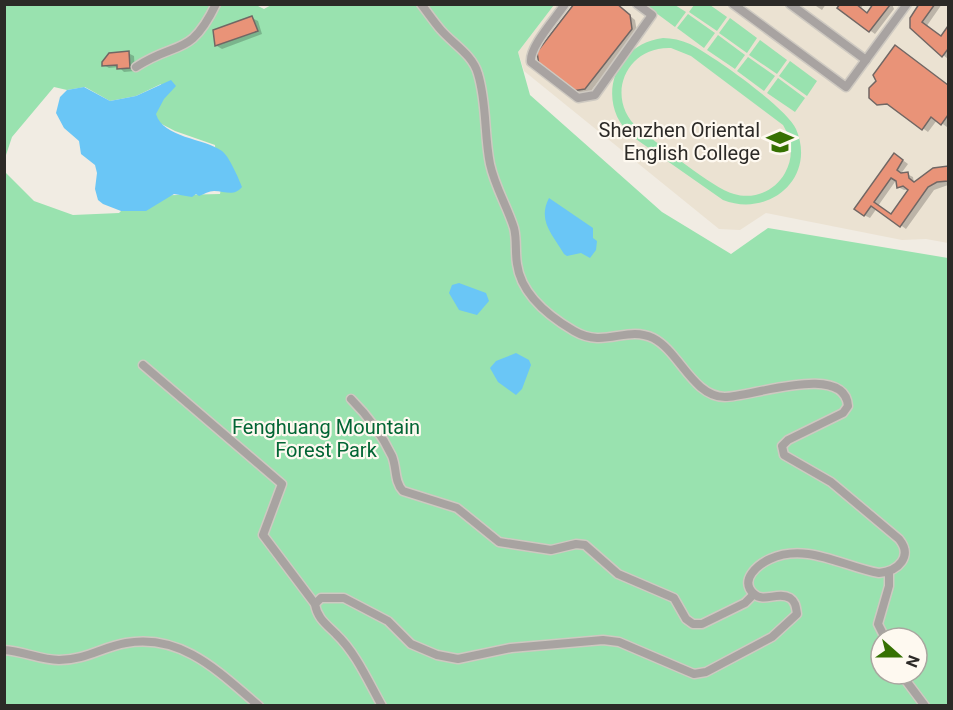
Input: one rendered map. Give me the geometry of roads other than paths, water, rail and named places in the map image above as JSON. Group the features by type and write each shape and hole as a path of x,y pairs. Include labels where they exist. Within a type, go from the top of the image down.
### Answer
{"lane":[{"path":"136,67 151,58 184,47 199,34 216,4"},
{"path":"315,604 321,598 344,598 388,621 411,644 437,655 458,659 511,648 603,640 619,642 694,674 706,672 772,637 797,614 796,605 790,598 780,595 764,598 754,594 749,586 749,577 760,564 778,555 822,556 863,570 889,572 902,563 906,556 906,547 899,538 831,482 784,455 782,446 788,440 843,413 848,406 848,397 841,389 822,385 795,384 734,396 713,394 653,338 637,334 604,340 589,339 550,316 529,293 517,266 514,229 490,163 478,72 465,53 441,30 421,4"},
{"path":"565,4 530,56 531,62 578,98 595,95 652,15 637,4"},
{"path":"733,4 846,87 907,4"},
{"path":"790,4 866,60"},
{"path":"143,365 282,484 263,535 315,604 322,622 350,650 382,705"},
{"path":"351,399 375,423 393,459 398,487 403,491 457,508 499,542 551,549 576,544 585,545 618,574 674,598 686,619 693,624 702,624 724,614 745,603 754,594"},
{"path":"879,626 889,586 889,572"},
{"path":"4,651 59,660 91,656 125,643 153,641 177,647 201,657 259,705"},
{"path":"911,686 925,705"}],"water":[{"path":"171,80 176,86 164,99 156,114 160,122 175,133 222,151 231,162 242,187 233,193 212,191 192,197 174,194 146,211 121,211 103,204 98,200 95,189 97,173 95,165 81,154 79,141 64,128 56,113 60,97 67,90 84,87 110,101 136,96"},
{"path":"549,198 593,228 593,238 597,241 596,250 590,258 581,253 567,256 564,254 551,234 546,221 546,206"},
{"path":"459,283 486,293 489,301 477,315 459,310 449,293 452,285"},
{"path":"516,353 529,360 531,365 522,389 516,395 498,382 490,368 496,361"}],"place":[{"name":"Shenzhen Oriental English College","path":"780,142"}],"park label":[{"name":"Fenghuang Mountain Forest Park","path":"326,438"}]}
